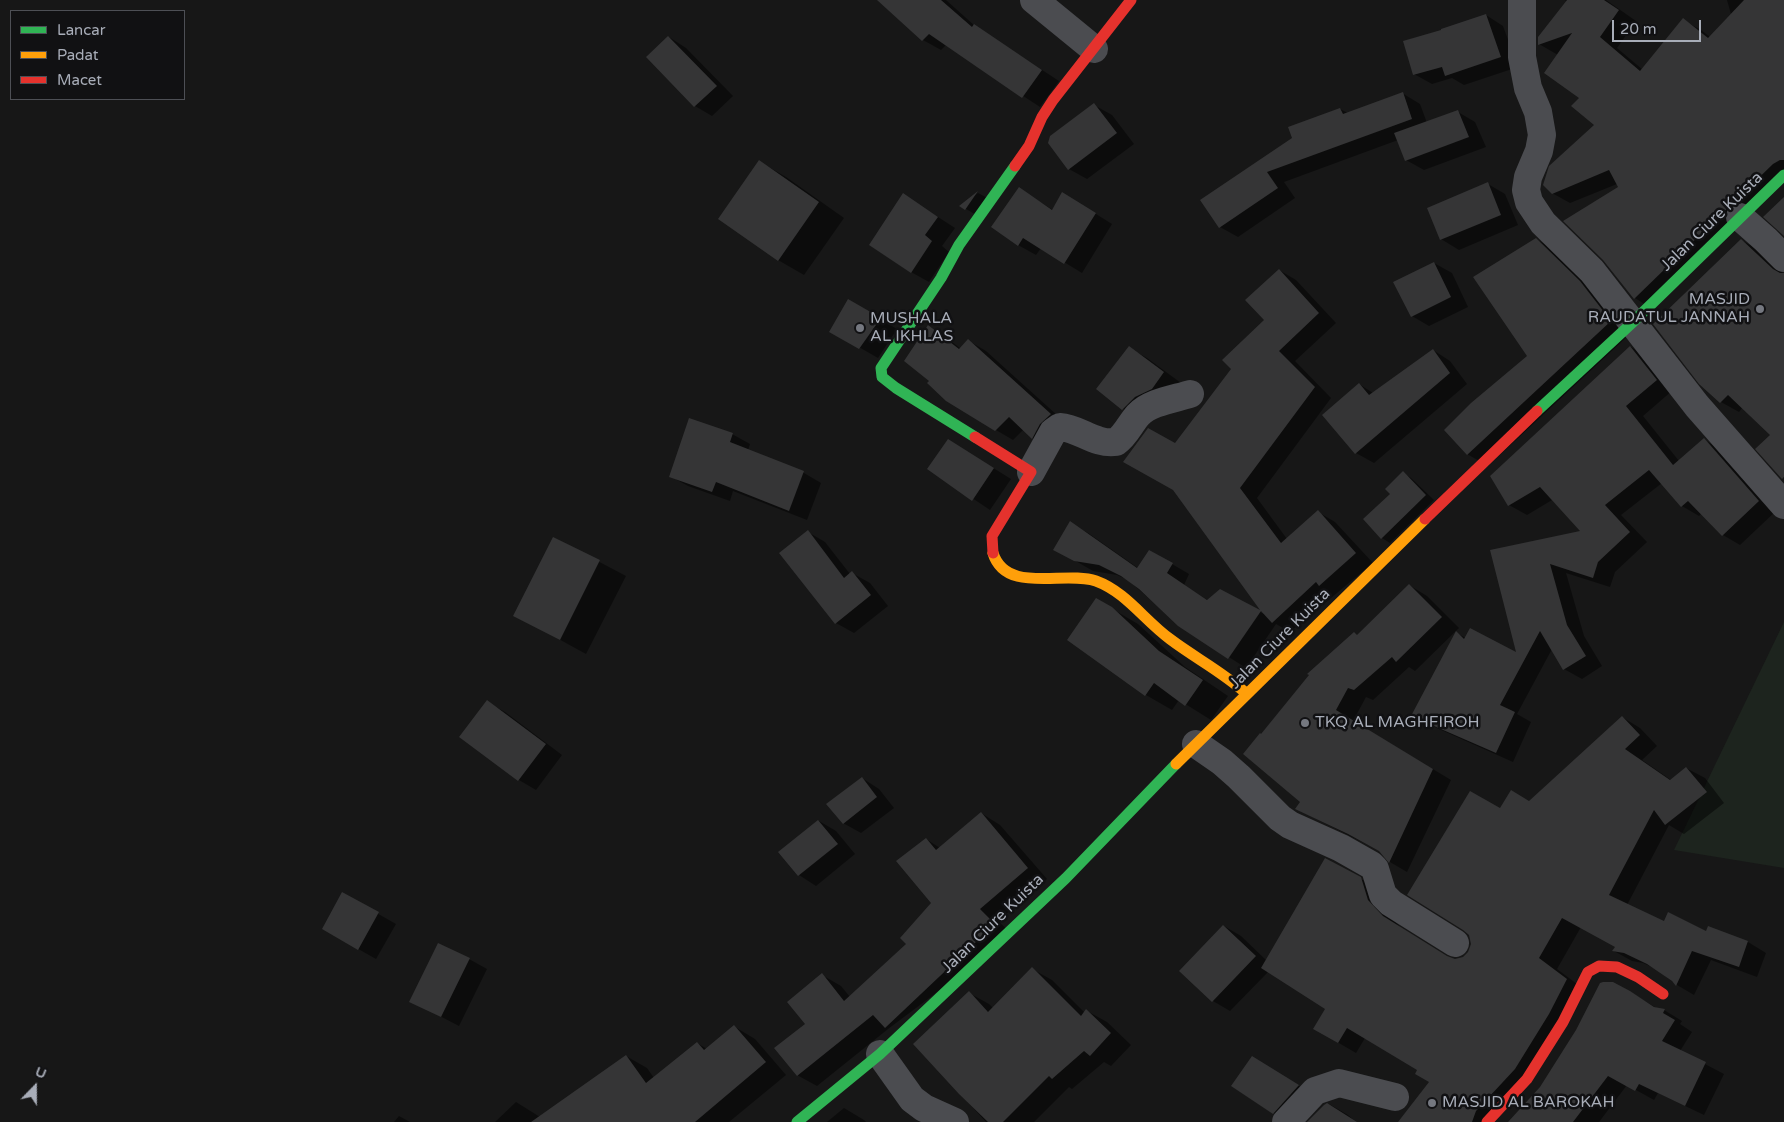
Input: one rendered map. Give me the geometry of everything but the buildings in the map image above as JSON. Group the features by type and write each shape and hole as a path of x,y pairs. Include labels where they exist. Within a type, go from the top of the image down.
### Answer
{"street":[{"path":"1034,0 1094,49"},
{"path":"1031,472 896,388 882,377 882,368 890,353 941,278 959,245 1029,146 1042,117 1053,100 1131,0"},
{"path":"1522,0 1522,57 1528,88 1538,112 1542,135 1528,177 1526,190 1529,202 1543,223 1592,270 1698,406 1784,505"},
{"name":"Jalan Ciure Kuista","path":"797,1122 880,1054 1066,878 1196,744 1482,462 1632,323 1784,175"},
{"path":"1740,217 1784,258"},
{"path":"1190,394 1149,407 1139,413 1127,432 1116,442 1100,442 1070,429 1060,427 1054,432 992,536 992,545 998,566 1014,576 1029,580 1064,576 1090,579 1119,592 1157,630 1229,678 1247,694"},
{"path":"1196,744 1240,777 1280,818 1290,825 1340,848 1371,865 1384,895 1391,903 1455,943"},
{"path":"1487,1122 1527,1079 1563,1022 1588,972 1599,966 1617,967 1638,977 1663,994"},
{"path":"880,1054 912,1099 924,1108 955,1122"},
{"path":"1286,1122 1315,1091 1339,1083 1395,1097"}],"shaded area":[{"path":"1784,622 1784,868 1674,850"}],"traffic: fast":[{"path":"975,437 896,388 882,377 881,368 941,278 959,245 1015,166"},
{"path":"1537,411 1632,323 1784,175"},
{"path":"797,1122 880,1054 1066,878 1176,764"}],"traffic: slow":[{"path":"1176,764 1425,519"},
{"path":"993,553 1000,566 1010,574 1038,579 1083,578 1107,586 1126,599 1170,639 1247,694"}],"traffic: jam":[{"path":"1015,166 1029,146 1042,117 1053,100 1131,0"},
{"path":"1425,519 1537,411"},
{"path":"975,437 1031,472 992,536 993,553"},
{"path":"1487,1122 1527,1079 1563,1022 1588,972 1599,966 1617,967 1638,977 1663,994"}],"place":[{"name":"MASJID RAUDATUL JANNAH","path":"1760,309"},
{"name":"MUSHALA AL IKHLAS","path":"860,328"},
{"name":"TKQ AL MAGHFIROH","path":"1305,723"},
{"name":"MASJID AL BAROKAH","path":"1432,1103"}]}
